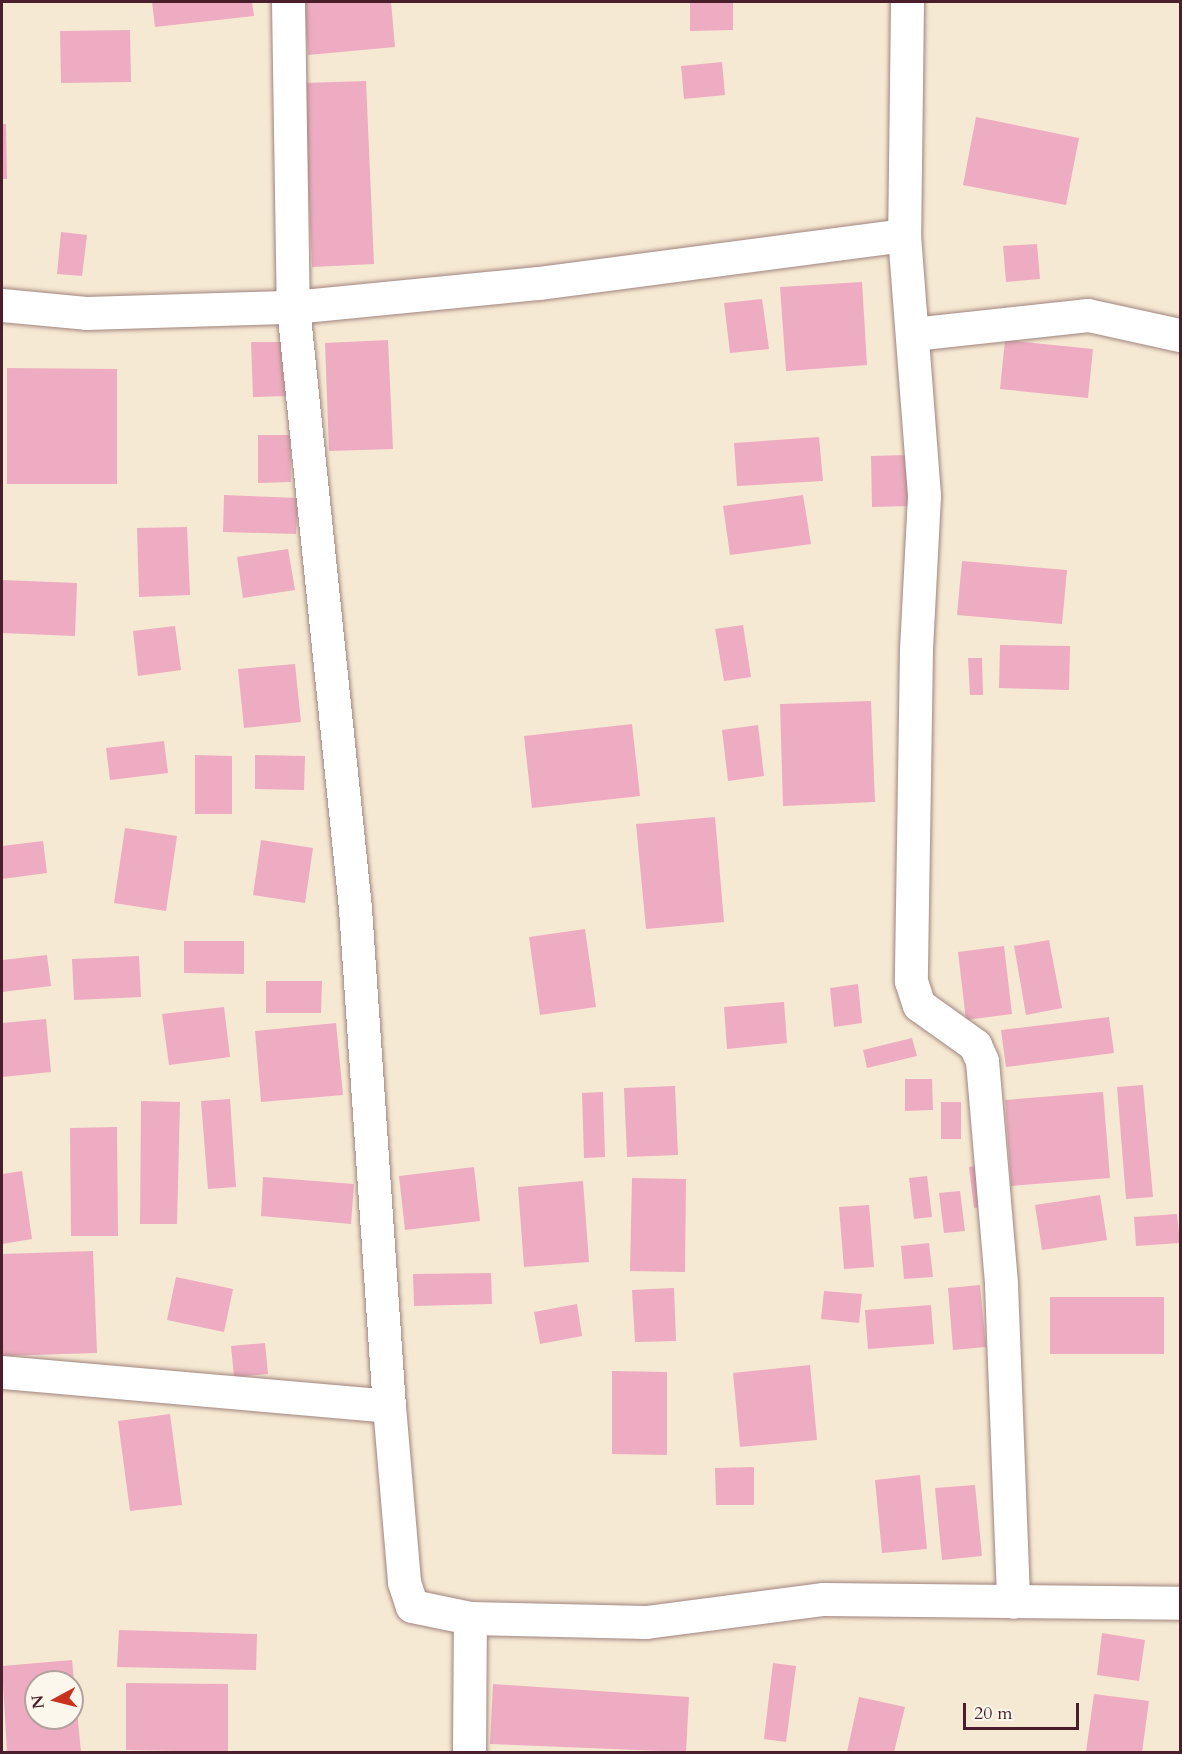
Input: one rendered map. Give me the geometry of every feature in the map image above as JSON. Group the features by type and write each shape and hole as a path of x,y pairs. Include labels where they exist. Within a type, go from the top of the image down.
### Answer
{"street":[{"path":"288,2 293,307 355,908 389,1406 406,1594 412,1606 470,1618 646,1622 824,1599 1180,1603"},
{"path":"907,2 904,234 924,496 916,650 911,981 919,1005 975,1045 982,1061 1001,1284 1013,1602"},
{"path":"2,305 86,313 293,307 539,284 904,234"},
{"path":"913,334 1088,315 1180,334"},
{"path":"2,1372 389,1406"},
{"path":"469,1752 470,1618"}],"building":[{"path":"152,2 252,2 254,16 155,27"},
{"path":"304,2 391,2 395,47 308,55"},
{"path":"690,2 733,2 733,30 690,31"},
{"path":"130,30 131,82 61,83 60,31"},
{"path":"722,62 725,95 684,99 681,66"},
{"path":"366,81 374,264 312,267 304,83"},
{"path":"976,117 1079,138 1066,205 963,185"},
{"path":"2,124 6,124 7,179 2,179"},
{"path":"61,232 87,235 82,276 57,274"},
{"path":"1037,244 1040,279 1006,282 1003,246"},
{"path":"862,282 867,365 786,371 780,287"},
{"path":"762,299 769,349 730,353 724,303"},
{"path":"388,340 393,449 329,451 325,343"},
{"path":"1005,340 1093,349 1088,398 1000,389"},
{"path":"251,342 285,342 287,396 253,397"},
{"path":"7,368 117,369 117,484 7,484"},
{"path":"258,435 290,435 291,482 258,483"},
{"path":"819,437 823,481 737,486 734,443"},
{"path":"907,455 909,506 872,507 871,456"},
{"path":"224,495 298,498 296,534 223,532"},
{"path":"803,495 811,544 730,555 723,506"},
{"path":"187,527 190,595 139,597 137,528"},
{"path":"288,549 295,590 243,598 237,557"},
{"path":"962,561 1067,570 1062,624 957,615"},
{"path":"2,580 77,583 75,636 2,633"},
{"path":"743,625 751,677 724,681 715,629"},
{"path":"175,626 181,670 138,676 133,631"},
{"path":"1000,645 1070,646 1069,690 999,688"},
{"path":"968,658 982,658 983,695 970,695"},
{"path":"295,664 301,722 244,728 238,669"},
{"path":"871,701 875,802 783,806 780,704"},
{"path":"632,724 640,796 532,808 524,736"},
{"path":"758,725 764,776 728,781 722,730"},
{"path":"164,741 168,773 110,780 106,748"},
{"path":"195,755 232,756 232,814 195,814"},
{"path":"255,755 305,756 304,790 255,789"},
{"path":"715,817 724,922 646,929 636,824"},
{"path":"125,828 177,836 166,911 114,903"},
{"path":"261,840 313,848 305,903 253,895"},
{"path":"43,841 47,873 2,879 2,846"},
{"path":"585,929 596,1007 540,1015 529,937"},
{"path":"1049,940 1062,1008 1026,1015 1014,946"},
{"path":"184,941 244,941 244,974 184,973"},
{"path":"1004,946 1012,1014 966,1020 958,952"},
{"path":"47,955 51,986 2,992 2,960"},
{"path":"139,956 141,997 74,1000 72,959"},
{"path":"266,981 322,981 321,1013 266,1013"},
{"path":"858,984 862,1023 834,1027 830,988"},
{"path":"784,1002 787,1043 727,1049 724,1007"},
{"path":"224,1007 230,1057 169,1065 162,1014"},
{"path":"1109,1017 1114,1053 1006,1067 1001,1030"},
{"path":"46,1019 51,1072 2,1077 2,1023"},
{"path":"336,1023 343,1095 261,1102 255,1031"},
{"path":"912,1038 917,1056 867,1068 863,1050"},
{"path":"905,1079 932,1079 933,1110 905,1111"},
{"path":"1143,1085 1153,1197 1126,1199 1117,1087"},
{"path":"675,1086 678,1155 627,1157 624,1088"},
{"path":"603,1092 605,1157 584,1158 582,1093"},
{"path":"1103,1092 1110,1178 1011,1186 1005,1100"},
{"path":"230,1099 236,1187 208,1189 201,1101"},
{"path":"141,1101 180,1102 177,1224 140,1224"},
{"path":"941,1102 961,1102 961,1139 941,1139"},
{"path":"117,1127 118,1236 71,1236 70,1128"},
{"path":"983,1165 988,1206 974,1208 969,1167"},
{"path":"474,1167 480,1221 405,1230 399,1176"},
{"path":"22,1171 32,1239 2,1244 2,1174"},
{"path":"927,1176 932,1217 914,1219 909,1178"},
{"path":"263,1177 354,1184 351,1224 261,1216"},
{"path":"632,1178 686,1179 685,1272 630,1271"},
{"path":"583,1181 589,1262 524,1267 518,1187"},
{"path":"960,1191 965,1231 944,1233 939,1193"},
{"path":"1100,1195 1107,1240 1042,1250 1035,1205"},
{"path":"869,1205 874,1267 844,1269 839,1207"},
{"path":"1177,1214 1180,1243 1136,1246 1134,1217"},
{"path":"929,1243 933,1277 904,1279 901,1246"},
{"path":"93,1251 97,1353 2,1356 2,1254"},
{"path":"491,1273 492,1304 414,1306 413,1274"},
{"path":"176,1277 233,1289 224,1332 167,1320"},
{"path":"980,1285 986,1347 953,1350 948,1288"},
{"path":"674,1288 676,1341 635,1342 632,1290"},
{"path":"824,1291 862,1294 859,1323 821,1319"},
{"path":"1050,1297 1164,1297 1164,1354 1050,1354"},
{"path":"577,1304 582,1336 540,1344 534,1312"},
{"path":"931,1305 934,1344 868,1349 865,1310"},
{"path":"265,1343 268,1374 234,1377 231,1346"},
{"path":"810,1365 817,1440 740,1447 733,1373"},
{"path":"612,1371 667,1372 667,1455 612,1454"},
{"path":"170,1414 182,1505 130,1511 118,1421"},
{"path":"754,1467 754,1505 716,1505 715,1468"},
{"path":"920,1475 927,1549 882,1553 875,1480"},
{"path":"975,1485 982,1556 942,1560 935,1488"},
{"path":"119,1630 257,1634 256,1670 117,1667"},
{"path":"1102,1633 1145,1640 1139,1681 1097,1675"},
{"path":"72,1660 73,1670 24,1670 24,1730 79,1730 81,1752 7,1752 2,1666"},
{"path":"773,1663 796,1666 786,1742 764,1739"},
{"path":"126,1683 228,1684 228,1752 126,1750"},
{"path":"493,1684 689,1697 686,1752 490,1744"},
{"path":"1094,1694 1149,1701 1142,1752 1086,1752"},
{"path":"859,1697 905,1707 894,1752 847,1752"}]}
